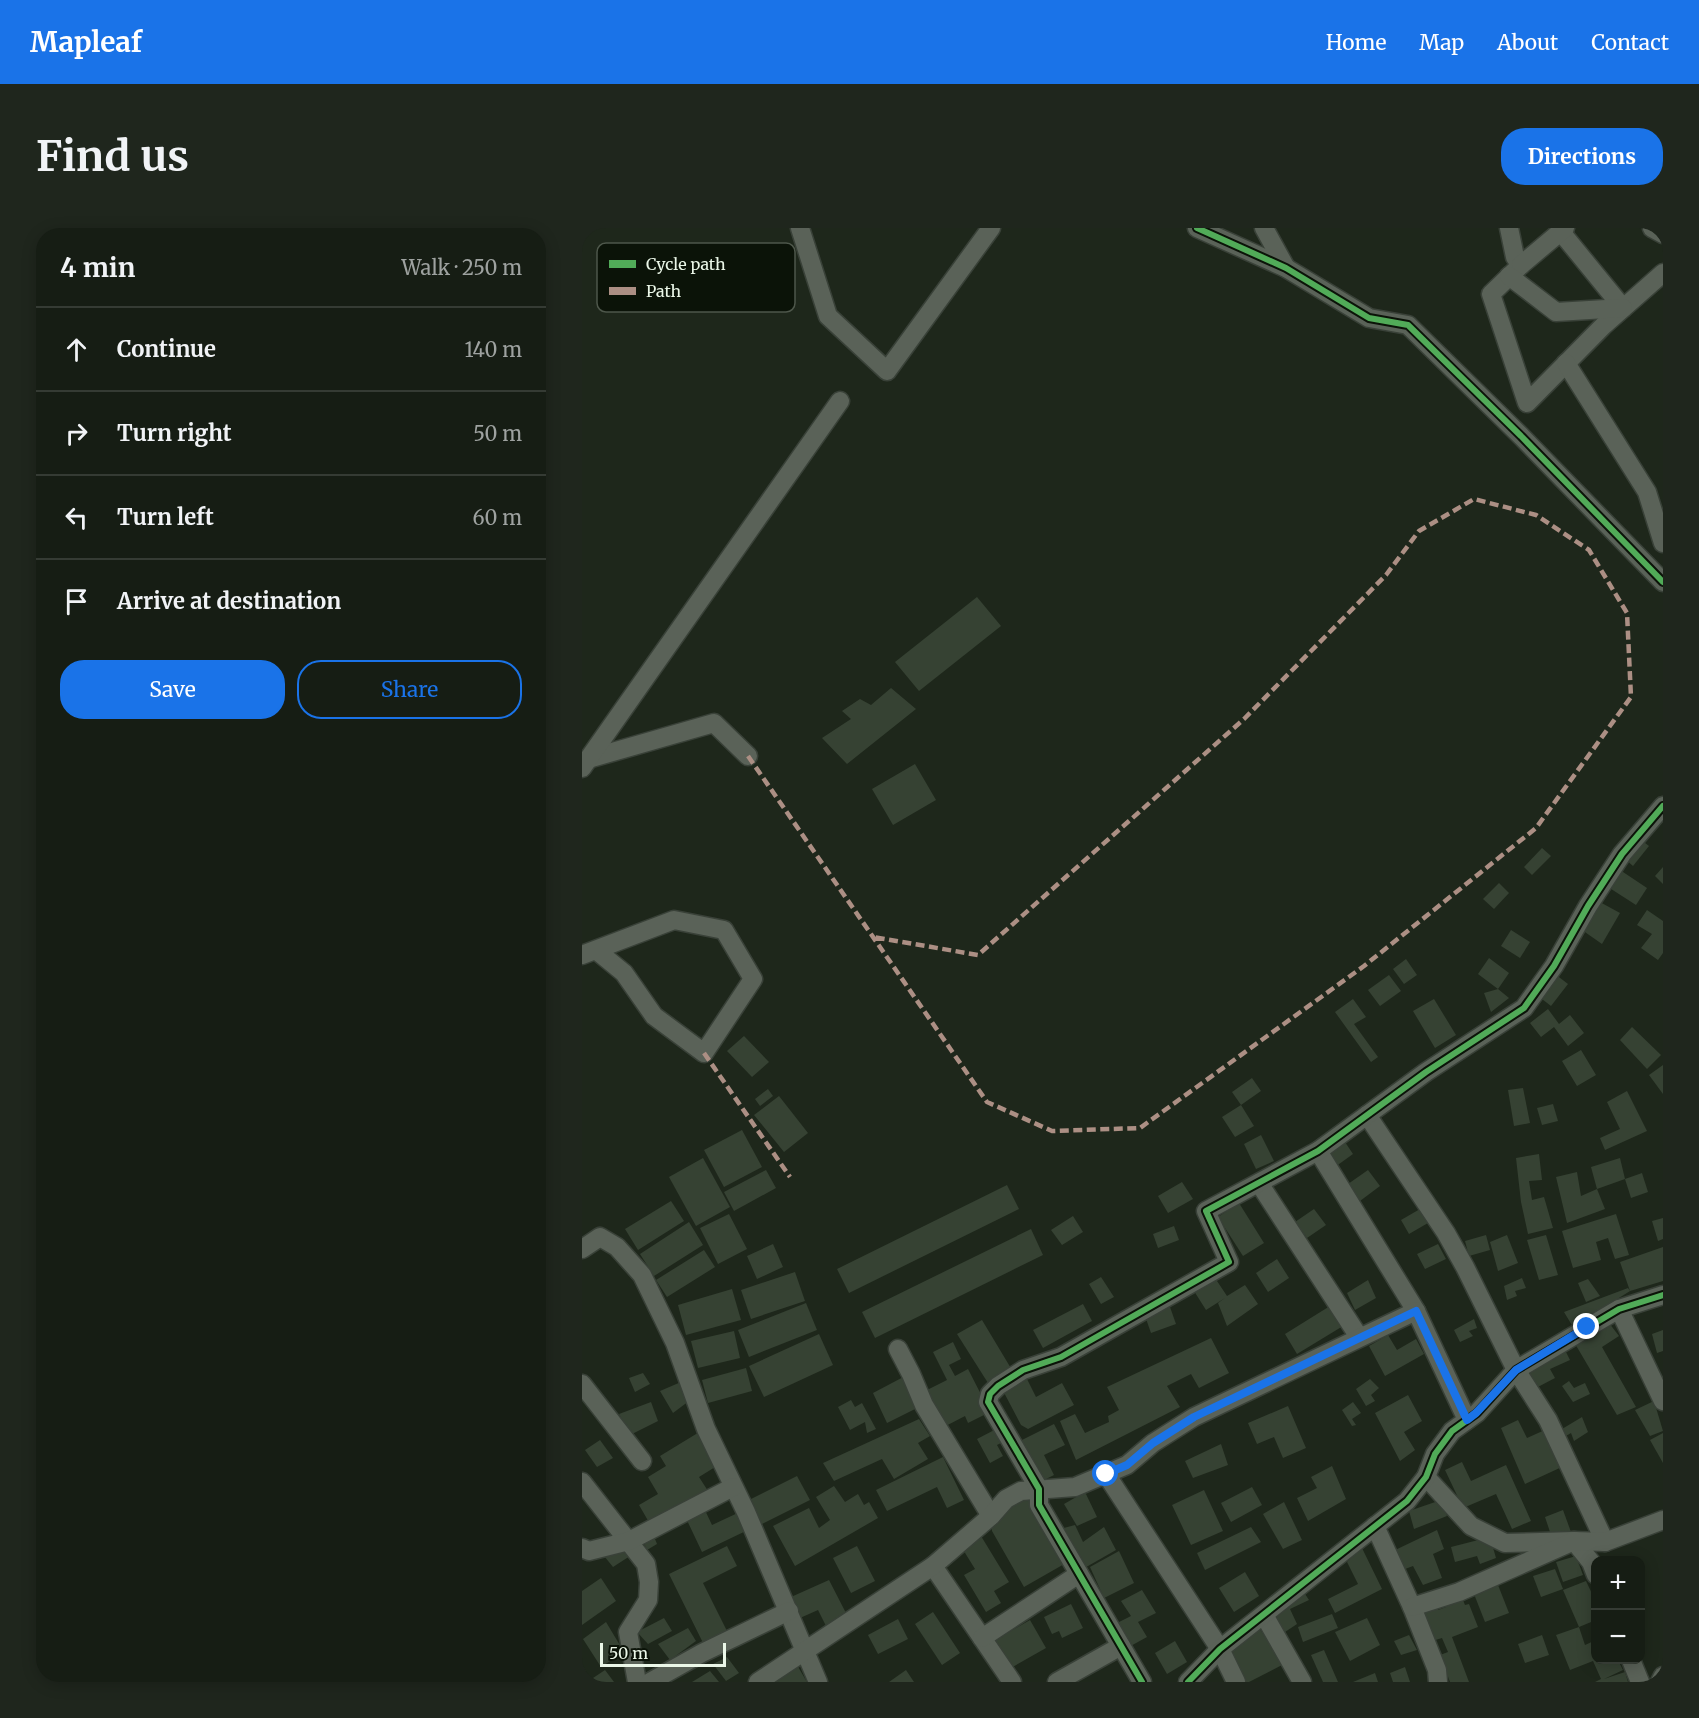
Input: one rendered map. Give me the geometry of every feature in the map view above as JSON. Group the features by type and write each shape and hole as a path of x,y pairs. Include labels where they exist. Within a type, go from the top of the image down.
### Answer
{"street":[{"path":"800,228 828,316 887,371 991,228"},
{"path":"1197,228 1286,268 1369,318 1408,325 1521,436 1663,582"},
{"path":"1264,228 1286,268"},
{"path":"1509,228 1515,257 1515,271 1556,312 1623,308"},
{"path":"1652,228 1663,234"},
{"path":"1521,436 1527,403 1491,294 1563,230 1623,308"},
{"path":"1527,403 1623,308 1663,273"},
{"path":"1566,363 1647,492 1663,543"},
{"path":"585,764 840,401"},
{"path":"585,764 714,723 748,756"},
{"path":"1142,1682 1039,1505 1039,1489 988,1402 990,1394 1023,1370 1061,1357 1229,1262 1206,1211 1318,1151 1426,1072 1524,1008 1554,966 1588,906 1622,854 1659,816"},
{"path":"674,920 724,930 753,979 704,1053 654,1016 624,973 589,953 674,920"},
{"path":"1367,1115 1446,1233 1516,1370 1548,1420 1605,1542"},
{"path":"1318,1151 1416,1311 1467,1420"},
{"path":"1259,1184 1359,1337"},
{"path":"582,1249 600,1237 617,1247 642,1275 675,1343 706,1429 746,1512 806,1649 818,1682"},
{"path":"1188,1682 1220,1649 1407,1501 1426,1477 1436,1454 1452,1431 1476,1413 1516,1370 1619,1309 1663,1295"},
{"path":"1619,1309 1663,1401"},
{"path":"758,1682 933,1566 991,1516 1006,1499 1021,1491 1074,1487 1127,1465 1153,1443 1194,1417 1416,1311"},
{"path":"898,1349 924,1405 991,1516"},
{"path":"582,1384 642,1461"},
{"path":"1106,1474 1220,1649 1236,1682"},
{"path":"1426,1477 1471,1526 1505,1543 1605,1542 1663,1520"},
{"path":"582,1482 646,1564 650,1582 648,1600 628,1632 637,1682"},
{"path":"582,1548 589,1551 629,1541 733,1487"},
{"path":"1375,1526 1412,1607 1437,1670 1438,1682"},
{"path":"1574,1541 1591,1562"},
{"path":"1412,1607 1459,1592 1574,1541"},
{"path":"933,1566 1012,1682"},
{"path":"982,1638 1079,1574"},
{"path":"650,1682 702,1653 789,1611"},
{"path":"1264,1615 1302,1682"},
{"path":"1058,1682 1121,1646"},
{"path":"1633,1664 1640,1682"},
{"path":"1660,1682 1663,1676"}],"building":[{"path":"977,597 1001,626 919,691 895,662"},
{"path":"891,688 916,709 847,764 822,738 851,719 842,711 860,699 871,705"},
{"path":"915,764 936,800 893,825 872,789"},
{"path":"1640,839 1649,846 1633,866 1625,859"},
{"path":"1542,848 1551,856 1532,875 1524,867"},
{"path":"1663,867 1663,884 1655,876"},
{"path":"1620,870 1647,888 1636,905 1608,887"},
{"path":"1499,883 1509,893 1494,909 1483,899"},
{"path":"1598,901 1620,913 1602,944 1582,930"},
{"path":"1647,910 1663,921 1663,953 1658,960 1641,948 1652,934 1637,925"},
{"path":"1511,930 1530,942 1520,958 1501,946"},
{"path":"1489,958 1509,973 1498,989 1478,974"},
{"path":"1406,959 1417,975 1404,984 1393,969"},
{"path":"1555,974 1568,984 1551,1006 1538,996"},
{"path":"1389,975 1401,991 1380,1006 1368,990"},
{"path":"1498,989 1509,998 1491,1012 1484,993"},
{"path":"1353,999 1366,1017 1354,1024 1378,1057 1371,1062 1335,1012"},
{"path":"1434,999 1456,1035 1435,1048 1413,1011"},
{"path":"1548,1009 1559,1024 1570,1015 1584,1033 1568,1046 1554,1027 1541,1037 1530,1023"},
{"path":"1632,1027 1661,1055 1647,1069 1620,1040"},
{"path":"744,1036 769,1062 752,1077 727,1051"},
{"path":"1581,1050 1596,1075 1577,1086 1562,1061"},
{"path":"1663,1065 1663,1094 1649,1075"},
{"path":"1252,1078 1261,1091 1241,1105 1232,1092"},
{"path":"1523,1088 1530,1123 1514,1126 1508,1090"},
{"path":"768,1089 773,1096 760,1106 755,1099"},
{"path":"1627,1091 1647,1131 1605,1150 1600,1138 1620,1129 1607,1102"},
{"path":"779,1096 808,1133 784,1152 754,1115"},
{"path":"1553,1104 1558,1121 1542,1125 1537,1108"},
{"path":"1241,1105 1254,1126 1235,1137 1222,1117"},
{"path":"742,1130 762,1167 724,1187 704,1150"},
{"path":"1261,1135 1274,1161 1256,1169 1244,1144"},
{"path":"1343,1139 1353,1154 1335,1167 1325,1152"},
{"path":"1539,1154 1542,1180 1529,1181 1532,1200 1544,1197 1553,1228 1528,1234 1521,1202 1516,1158"},
{"path":"703,1158 730,1207 696,1226 669,1177"},
{"path":"1620,1158 1625,1179 1597,1189 1591,1167"},
{"path":"766,1170 776,1188 734,1211 724,1192"},
{"path":"1368,1170 1380,1186 1360,1201 1348,1184"},
{"path":"1577,1172 1581,1196 1597,1189 1605,1209 1567,1223 1556,1177"},
{"path":"1642,1173 1648,1192 1631,1198 1625,1179"},
{"path":"1182,1182 1193,1199 1168,1213 1158,1196"},
{"path":"1007,1185 1019,1209 849,1293 837,1269"},
{"path":"671,1201 684,1221 638,1250 625,1229"},
{"path":"1239,1203 1264,1243 1243,1256 1218,1217"},
{"path":"1314,1209 1326,1225 1307,1238 1295,1222"},
{"path":"1420,1209 1428,1223 1409,1234 1401,1220"},
{"path":"729,1214 747,1249 718,1264 700,1228"},
{"path":"1616,1214 1629,1255 1615,1259 1608,1238 1596,1242 1601,1260 1573,1268 1562,1231"},
{"path":"1073,1216 1083,1232 1062,1245 1051,1230"},
{"path":"1663,1218 1663,1239 1658,1241 1652,1221"},
{"path":"689,1222 703,1245 654,1276 640,1254"},
{"path":"1174,1226 1179,1240 1158,1248 1153,1234"},
{"path":"1031,1229 1043,1255 875,1338 862,1312"},
{"path":"1486,1235 1490,1250 1469,1256 1465,1241"},
{"path":"1507,1235 1518,1263 1498,1271 1490,1242"},
{"path":"1546,1235 1558,1275 1539,1280 1527,1240"},
{"path":"773,1244 783,1267 757,1279 747,1256"},
{"path":"1438,1244 1446,1259 1425,1269 1417,1254"},
{"path":"1663,1247 1663,1281 1630,1291 1620,1262"},
{"path":"704,1250 715,1267 667,1297 656,1280"},
{"path":"1277,1259 1289,1278 1268,1292 1256,1273"},
{"path":"795,1272 805,1301 751,1319 741,1290"},
{"path":"1101,1277 1114,1297 1101,1304 1089,1284"},
{"path":"1215,1278 1227,1296 1245,1285 1258,1304 1227,1326 1218,1303 1225,1298 1206,1310 1194,1291"},
{"path":"1522,1278 1526,1288 1515,1291 1517,1296 1507,1300 1504,1286"},
{"path":"1588,1279 1600,1296 1586,1302 1578,1283"},
{"path":"1368,1280 1376,1298 1355,1310 1347,1293"},
{"path":"1628,1288 1630,1291 1573,1327 1564,1312"},
{"path":"732,1289 741,1320 686,1335 678,1305"},
{"path":"806,1303 817,1330 749,1357 738,1330"},
{"path":"1083,1304 1092,1321 1043,1348 1033,1330"},
{"path":"1330,1306 1343,1326 1297,1354 1285,1334"},
{"path":"1170,1307 1176,1324 1151,1333 1145,1316"},
{"path":"1474,1319 1477,1328 1469,1331 1473,1336 1460,1342 1454,1330"},
{"path":"982,1320 1012,1370 988,1383 957,1334"},
{"path":"1609,1323 1619,1336 1602,1347 1636,1407 1617,1415 1574,1342"},
{"path":"1663,1330 1663,1351 1657,1353 1652,1334"},
{"path":"734,1331 740,1358 698,1368 691,1341"},
{"path":"819,1334 833,1365 764,1397 749,1366"},
{"path":"1388,1335 1397,1350 1416,1339 1424,1354 1385,1376 1369,1346"},
{"path":"1211,1338 1229,1373 1199,1388 1191,1374 1167,1386 1180,1407 1076,1460 1060,1421 1075,1414 1085,1433 1109,1422 1108,1416 1119,1410 1107,1387"},
{"path":"953,1342 961,1359 949,1365 955,1376 968,1369 990,1412 968,1423 965,1416 940,1429 921,1393 947,1380 933,1352"},
{"path":"1565,1350 1570,1360 1550,1369 1555,1378 1536,1388 1528,1372"},
{"path":"746,1368 752,1391 708,1403 702,1380"},
{"path":"643,1373 650,1384 635,1392 629,1378"},
{"path":"1024,1373 1036,1397 1062,1383 1074,1405 1028,1429 1021,1425 1000,1385"},
{"path":"909,1374 923,1405 887,1423 873,1393"},
{"path":"1370,1379 1379,1388 1371,1395 1375,1401 1366,1406 1356,1389"},
{"path":"1569,1381 1574,1388 1585,1383 1590,1394 1573,1402 1562,1386"},
{"path":"681,1382 689,1401 673,1413 660,1391"},
{"path":"1408,1395 1422,1421 1404,1432 1415,1450 1400,1461 1375,1413"},
{"path":"851,1400 855,1407 862,1403 876,1429 867,1433 865,1422 850,1430 838,1407"},
{"path":"1654,1401 1663,1431 1650,1436 1635,1410"},
{"path":"651,1402 658,1421 630,1435 619,1414"},
{"path":"1353,1402 1361,1413 1352,1419 1356,1425 1352,1426 1342,1410"},
{"path":"1288,1406 1306,1448 1283,1458 1274,1437 1257,1444 1248,1423"},
{"path":"1582,1417 1588,1432 1574,1441 1571,1433 1561,1439 1557,1432"},
{"path":"919,1419 930,1436 918,1443 928,1459 894,1479 882,1459 834,1481 823,1463"},
{"path":"1518,1420 1527,1438 1547,1429 1564,1466 1525,1484 1501,1428"},
{"path":"1054,1424 1065,1445 1044,1455 1054,1475 1040,1482 1020,1441"},
{"path":"1000,1427 1007,1440 997,1445 1003,1456 990,1463 977,1439"},
{"path":"701,1431 720,1464 699,1477 708,1491 650,1524 639,1505 658,1494 648,1477 666,1466 660,1456"},
{"path":"1663,1433 1663,1463 1650,1440"},
{"path":"600,1440 613,1458 597,1467 585,1450"},
{"path":"1221,1444 1228,1465 1193,1478 1185,1461"},
{"path":"943,1457 964,1500 947,1508 937,1487 887,1511 876,1490"},
{"path":"1462,1462 1471,1481 1506,1465 1531,1521 1512,1529 1496,1494 1463,1508 1445,1470"},
{"path":"1332,1466 1346,1499 1308,1521 1297,1498 1317,1488 1311,1477"},
{"path":"797,1476 810,1500 760,1525 747,1501"},
{"path":"834,1486 845,1502 858,1494 864,1505 869,1502 878,1518 795,1566 773,1526 809,1508 819,1528 830,1520 816,1497"},
{"path":"1252,1487 1262,1505 1231,1522 1221,1503"},
{"path":"1204,1490 1223,1531 1191,1545 1172,1505"},
{"path":"1085,1492 1097,1517 1077,1526 1064,1504"},
{"path":"1027,1496 1066,1563 1024,1587 992,1531 992,1521 1008,1512 1006,1508"},
{"path":"1441,1500 1447,1516 1414,1529 1409,1511"},
{"path":"1284,1502 1302,1540 1283,1549 1263,1514"},
{"path":"703,1506 712,1525 742,1511 750,1529 702,1552 684,1514"},
{"path":"1563,1510 1571,1532 1552,1538 1545,1517"},
{"path":"1075,1525 1083,1542 1104,1527 1116,1550 1081,1570 1060,1529"},
{"path":"1251,1527 1261,1542 1205,1570 1197,1553"},
{"path":"1437,1530 1444,1549 1433,1554 1442,1578 1423,1585 1413,1566 1400,1571 1391,1552"},
{"path":"653,1534 657,1544 647,1550 642,1539"},
{"path":"981,1536 1009,1582 994,1591 1001,1603 986,1612 964,1575 975,1569 962,1548"},
{"path":"1490,1537 1496,1558 1480,1564 1477,1556 1455,1562 1451,1547"},
{"path":"617,1538 630,1556 613,1567 600,1551"},
{"path":"727,1546 737,1566 703,1583 730,1637 706,1649 669,1574"},
{"path":"857,1546 875,1581 851,1593 833,1558"},
{"path":"1361,1546 1382,1589 1335,1613 1328,1599 1358,1584 1347,1562"},
{"path":"1119,1551 1134,1583 1104,1598 1090,1567"},
{"path":"1576,1556 1583,1575 1563,1582 1556,1562"},
{"path":"1555,1569 1563,1589 1541,1597 1533,1576"},
{"path":"1245,1572 1259,1596 1234,1612 1219,1588"},
{"path":"601,1578 616,1601 582,1625 582,1591"},
{"path":"829,1580 847,1615 826,1626 818,1610 800,1618 791,1597"},
{"path":"1586,1581 1591,1592 1591,1622 1579,1627 1563,1590"},
{"path":"1498,1585 1509,1613 1485,1622 1474,1594"},
{"path":"1301,1588 1309,1600 1290,1609 1297,1624 1279,1636 1268,1615"},
{"path":"1142,1590 1156,1613 1138,1622 1147,1637 1127,1648 1113,1625 1131,1616 1121,1601"},
{"path":"1460,1593 1465,1605 1469,1604 1478,1627 1452,1637 1469,1682 1450,1682 1440,1655 1448,1652 1442,1638 1429,1642 1422,1609 1435,1604 1438,1610 1446,1607 1443,1599"},
{"path":"1071,1604 1083,1628 1062,1638 1059,1631 1052,1634 1044,1617"},
{"path":"933,1612 960,1653 942,1665 915,1624"},
{"path":"1332,1614 1338,1628 1303,1642 1298,1627"},
{"path":"664,1618 672,1631 648,1644 637,1632"},
{"path":"1367,1618 1380,1645 1350,1661 1335,1632"},
{"path":"898,1619 908,1639 878,1654 868,1635"},
{"path":"1030,1620 1046,1648 1009,1669 993,1641"},
{"path":"606,1622 624,1652 601,1667 583,1639"},
{"path":"1257,1625 1284,1664 1249,1682 1243,1682 1225,1650"},
{"path":"1579,1627 1585,1645 1591,1642 1591,1662 1570,1670 1556,1635"},
{"path":"688,1628 696,1641 670,1660 658,1644"},
{"path":"1409,1635 1417,1650 1401,1655 1394,1641"},
{"path":"1542,1635 1549,1655 1525,1663 1518,1644"},
{"path":"1175,1641 1187,1662 1167,1674 1155,1653"},
{"path":"1324,1650 1338,1682 1323,1682 1311,1655"},
{"path":"727,1657 739,1673 726,1681 713,1664"},
{"path":"794,1660 807,1682 761,1682"},
{"path":"1594,1664 1620,1664 1623,1670 1604,1679 1625,1672 1628,1682 1595,1682 1601,1679"},
{"path":"582,1665 592,1682 582,1682"},
{"path":"1405,1667 1410,1682 1393,1682 1390,1673"},
{"path":"605,1670 614,1682 596,1682 593,1678"},
{"path":"906,1670 914,1682 889,1682"},
{"path":"710,1671 719,1682 692,1682"},
{"path":"1375,1673 1378,1682 1353,1682"}],"marked path":[{"path":"748,756 987,1102 1052,1131 1140,1128 1364,966 1536,828 1631,697 1627,613 1589,550 1536,515 1474,499 1419,531 1386,575 1244,719 978,955 873,937"},
{"path":"704,1053 790,1177"}],"cycle path":[{"path":"1197,228 1286,268 1369,318 1408,325 1521,436 1663,582"},
{"path":"1142,1682 1039,1505 1039,1489 988,1402 990,1394 1023,1370 1061,1357 1229,1262 1206,1211 1318,1151 1426,1072 1524,1008 1554,966 1588,906 1622,854 1663,806"},
{"path":"1188,1682 1220,1649 1407,1501 1426,1477 1435,1454 1452,1431 1477,1413 1516,1370 1619,1309 1663,1295"}],"route":[{"path":"1106,1474 1127,1465 1153,1443 1194,1417 1416,1311 1467,1420 1516,1370 1587,1327"}]}
